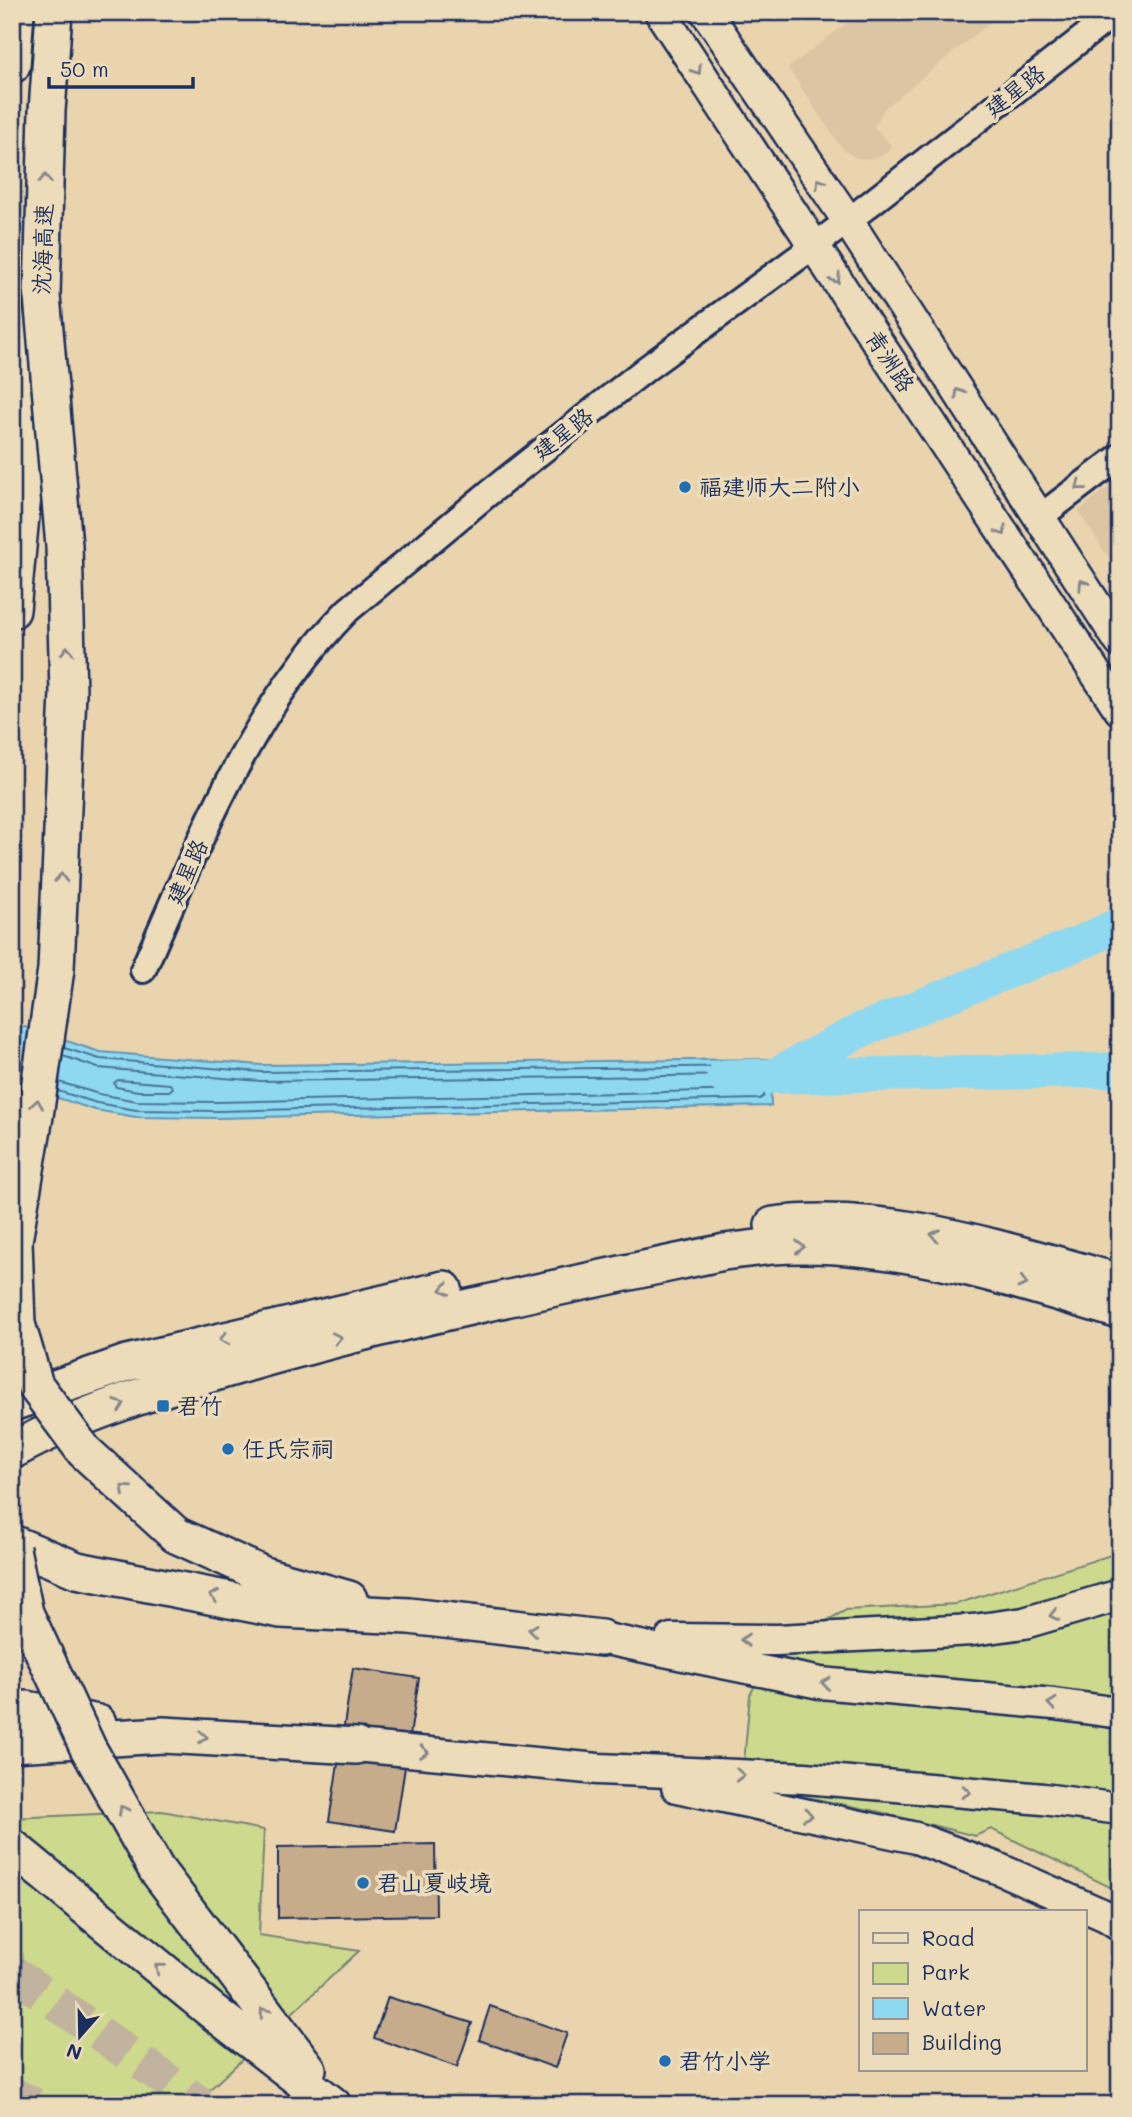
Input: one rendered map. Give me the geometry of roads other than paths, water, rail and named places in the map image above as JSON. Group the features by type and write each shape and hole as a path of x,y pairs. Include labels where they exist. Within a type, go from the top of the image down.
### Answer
{"highway":[{"path":"12,65 16,12"},
{"name":"沈海高速","path":"13,615 42,296 47,111 54,12"},
{"path":"42,296 64,546 68,694 56,969 14,1241 17,1324 35,1385 84,1451 176,1535 264,1575 409,1616"},
{"path":"12,1403 127,1363 322,1316 718,1231 790,1223 879,1226 928,1234 1120,1282"},
{"path":"12,1451 47,1432 172,1385 325,1341 589,1281 773,1246 858,1249 933,1260 977,1269 1120,1311"},
{"path":"12,1543 78,1570 281,1610 409,1616 601,1638"},
{"path":"12,1549 25,1614 88,1748 156,1869 334,2105"},
{"path":"12,1713 27,1709 163,1735"},
{"path":"12,1744 163,1735 356,1746"},
{"path":"17,1851 212,2011 334,2105"}],"main road":[{"name":"青洲路","path":"660,12 1120,710"},
{"name":"青洲路","path":"706,12 848,221 1120,642"},
{"path":"976,491 1010,471"},
{"path":"601,1638 777,1640 973,1630 1024,1623 1120,1595"},
{"path":"601,1638 820,1683 1120,1713"},
{"path":"356,1746 598,1769 805,1778 1043,1799 1120,1809"},
{"path":"598,1769 916,1838 997,1868 1106,1916 1120,1925"}],"street":[{"name":"建星路","path":"143,970 241,755 269,709 330,629 348,610 511,475 647,368 848,221 1116,12"},
{"path":"1040,517 1120,456"}],"water":[{"path":"12,1023 100,1052 261,1065 770,1059 771,1106 217,1118 136,1117 95,1110 12,1083"}],"waterway":[{"path":"777,1074 861,1030 1089,939 1120,924"},
{"path":"724,1077 1120,1070"}],"tunnel":[{"path":"12,1972 202,2105"},
{"path":"12,2094 34,2105"}],"place":[{"name":"福建师大二附小","path":"685,487"},
{"name":"君竹","path":"163,1406"},
{"name":"任氏宗祠","path":"228,1449"},
{"name":"君山夏岐境","path":"363,1883"},
{"name":"君竹小学","path":"665,2061"}]}
